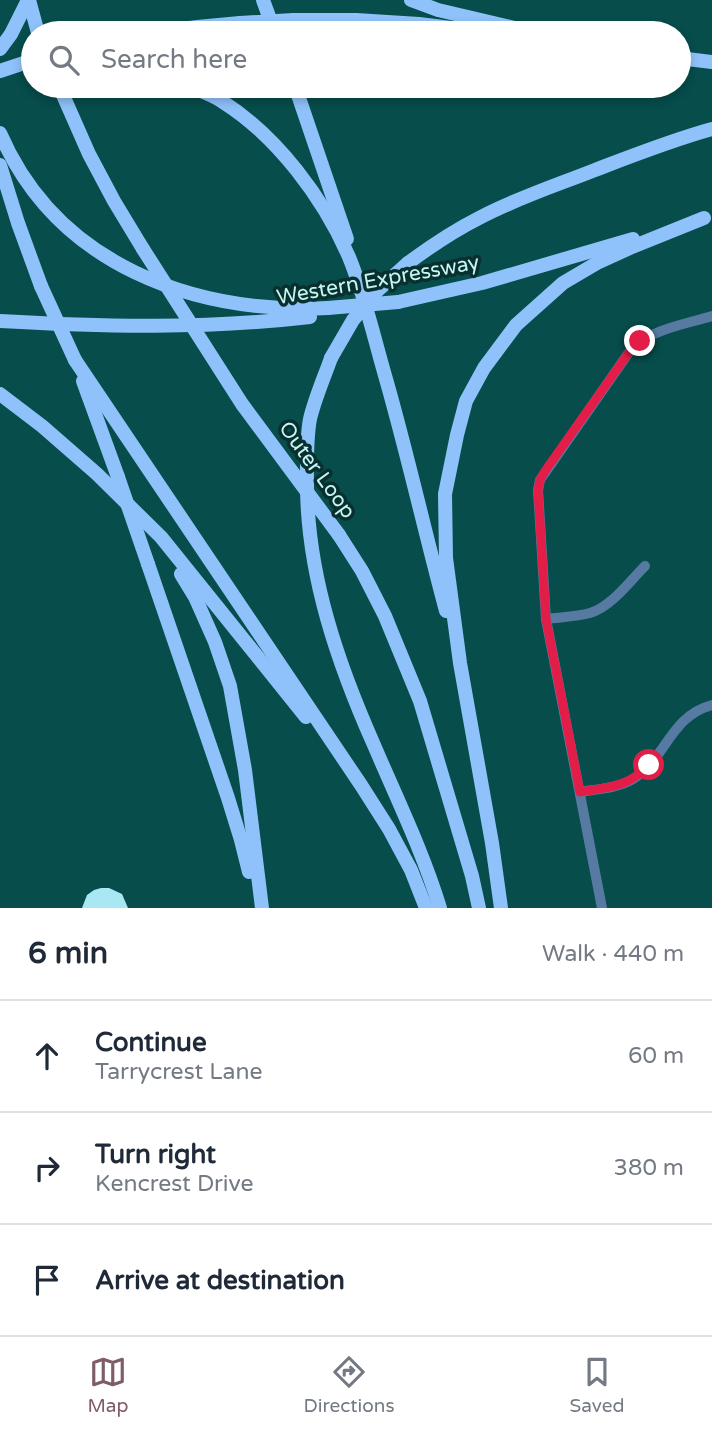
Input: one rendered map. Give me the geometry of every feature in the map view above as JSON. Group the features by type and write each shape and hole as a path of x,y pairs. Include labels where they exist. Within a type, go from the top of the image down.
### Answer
{"highway":[{"path":"28,0 34,21"},
{"path":"0,49 28,0"},
{"path":"263,0 271,21"},
{"path":"411,0 438,10 485,21"},
{"path":"276,21 372,21"},
{"path":"691,59 712,62"},
{"path":"0,71 21,64"},
{"path":"0,77 21,73"},
{"name":"Outer Loop","path":"64,98 89,154 143,249 242,404 339,535 362,571 385,616 420,701 479,908"},
{"path":"214,98 253,125 286,157 314,194 349,257 373,329 460,663"},
{"path":"299,98 347,236 349,257"},
{"path":"440,908 415,837 349,685 329,627 315,568 307,509 310,419 331,358 353,320 378,290 436,243 481,217 547,188 633,155 712,129"},
{"path":"2,137 26,181 49,209 76,235 107,258 147,278 207,298 264,308 330,311"},
{"path":"0,165 41,286 75,360 149,564 238,829 260,908"},
{"path":"501,906 460,663 446,558 445,494 466,401 484,368 516,326 563,283 632,247 708,217"},
{"name":"Western Expressway","path":"0,321 209,326 294,319 398,302 482,283 708,217"},
{"path":"75,360 361,785 411,870 426,908"},
{"path":"0,394 97,474 161,537 361,785"},
{"path":"149,526 195,597 215,642 230,686 245,770 260,908"}],"street":[{"path":"603,908 546,619 538,490 545,471 632,348 651,335 712,316"},
{"path":"546,619 589,614 603,608 645,566"},
{"path":"580,792 620,785 640,775 690,714 712,705"}],"building":[{"path":"101,888 109,888 122,894 128,908 82,908 87,895"}],"route":[{"path":"640,341 632,348 545,471 538,490 546,619 580,792 620,785 640,775 649,765"}]}
